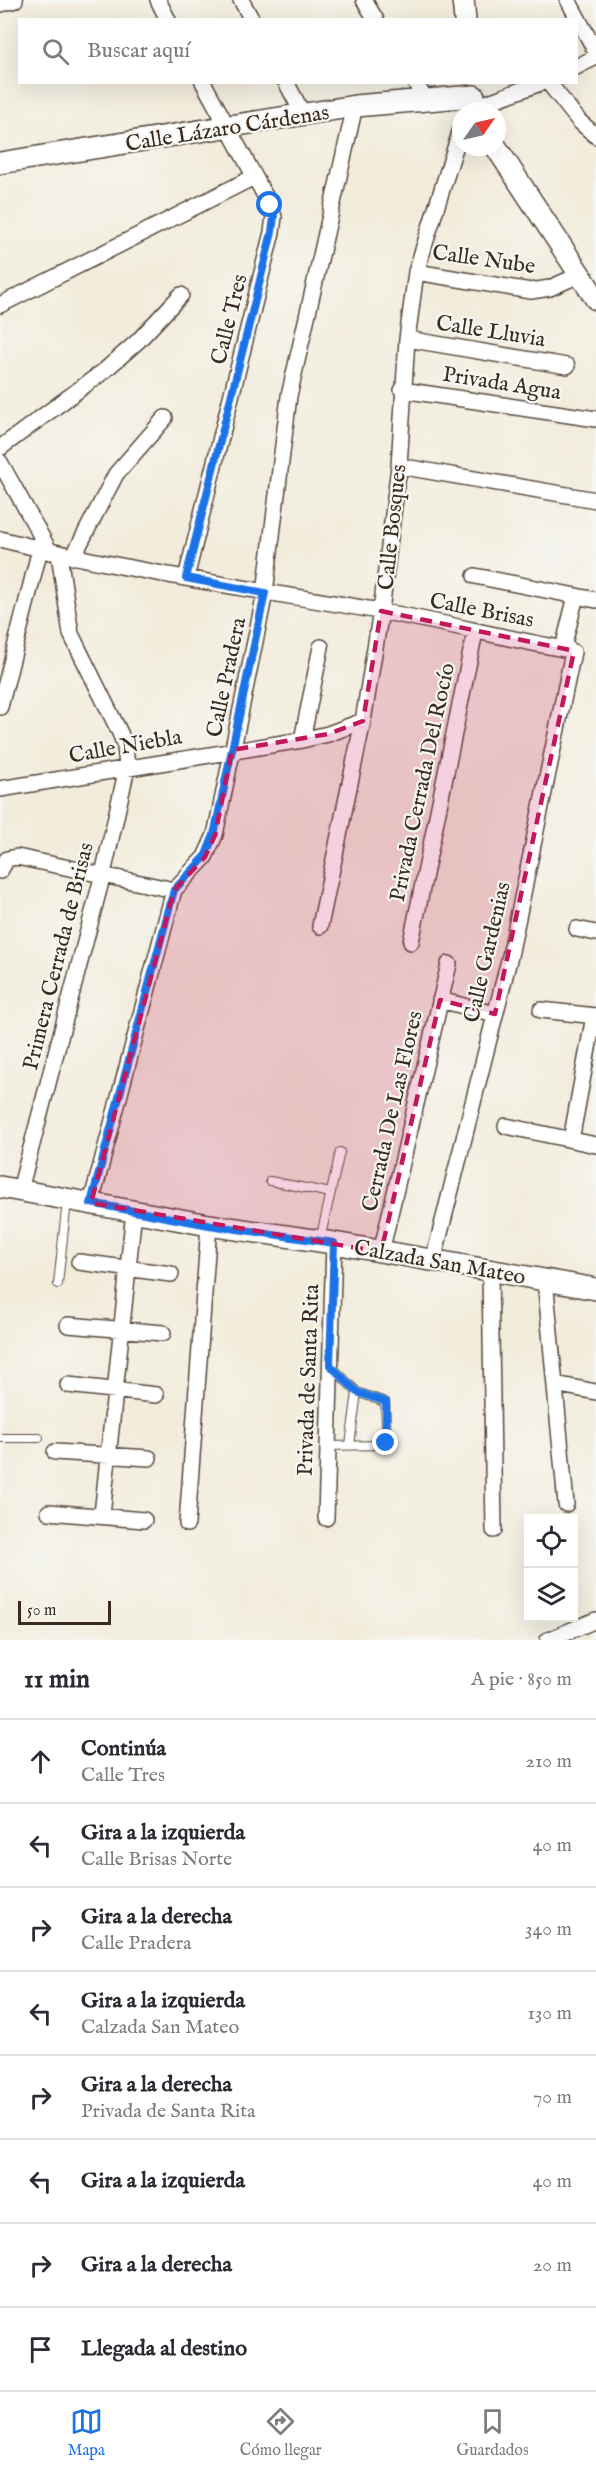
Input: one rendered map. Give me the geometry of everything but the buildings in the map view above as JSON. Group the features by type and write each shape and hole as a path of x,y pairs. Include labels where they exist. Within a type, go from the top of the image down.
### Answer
{"street":[{"path":"0,2 1,4 15,0"},
{"path":"158,0 167,18"},
{"path":"241,0 251,18"},
{"path":"364,0 375,18"},
{"path":"463,0 465,18"},
{"path":"568,0 578,18"},
{"path":"578,19 596,52"},
{"path":"578,66 596,57"},
{"name":"Calle Tres","path":"186,578 274,217 270,205 204,84"},
{"path":"287,84 303,114"},
{"path":"474,101 536,84"},
{"path":"550,84 579,121 596,136"},
{"name":"Calle Lázaro Cárdenas","path":"0,163 355,106 420,91 474,101"},
{"name":"Calle Pradera","path":"91,1203 174,890 205,857 214,835 265,593 289,396 355,106"},
{"name":"Calle Bosques","path":"320,926 363,721 381,611 399,466 402,390 416,272 453,156"},
{"path":"502,156 596,299"},
{"path":"0,305 254,177"},
{"name":"Calle Nube","path":"416,272 531,291 550,288 579,275"},
{"path":"0,448 104,371 138,341 181,296"},
{"name":"Calle Lluvia","path":"407,339 567,366"},
{"name":"Privada Agua","path":"402,390 596,419"},
{"path":"0,707 56,553 116,474 165,418"},
{"path":"0,462 56,553 71,634 120,733 127,768"},
{"path":"399,466 596,500"},
{"name":"Calle Brisas","path":"0,539 56,553 265,593 381,611 568,650"},
{"path":"475,576 596,600"},
{"name":"Calle Gardenias","path":"433,1261 510,956 568,650 576,596"},
{"name":"Privada Cerrada Del Rocío","path":"411,942 475,632"},
{"path":"302,740 321,647"},
{"name":"Calle Niebla","path":"0,789 302,740 328,734 363,721"},
{"name":"Primera Cerrada de Brisas","path":"10,1188 103,874 127,768"},
{"path":"4,865 17,857 174,890"},
{"path":"577,929 596,933"},
{"path":"440,1000 449,964"},
{"name":"Cerrada De Las Flores","path":"381,1252 440,1000 495,1014"},
{"path":"541,1010 595,1016 571,1140"},
{"path":"506,1126 596,1145"},
{"name":"Calzada San Mateo","path":"10,1188 209,1225 327,1242 596,1289"},
{"path":"102,1515 134,1211"},
{"path":"187,1524 209,1225"},
{"name":"Privada de Santa Rita","path":"326,1518 330,1365 327,1242"},
{"path":"79,1262 171,1274"},
{"path":"490,1271 494,1530"},
{"path":"545,1279 566,1504"},
{"path":"68,1325 163,1333"},
{"path":"555,1384 596,1392"},
{"path":"68,1385 156,1395"},
{"path":"55,1452 149,1458"},
{"path":"49,1512 144,1520"},
{"path":"548,1640 588,1628"}],"lane":[{"path":"327,1242 331,1193 340,1152"},
{"path":"270,1181 331,1193"},
{"path":"58,1284 67,1199"},
{"path":"328,1446 383,1445 387,1441 386,1402 357,1392 330,1365"},
{"path":"350,1445 357,1392"},
{"path":"0,1438 39,1438"}],"highlighted area":[{"path":"381,611 570,650 573,656 495,1014 440,1000 381,1252 91,1203 174,890 205,857 215,835 232,750 328,734 363,721"}],"route":[{"path":"270,205 274,217 272,232 186,578 265,593 214,835 205,857 174,890 91,1203 209,1225 334,1243 330,1365 357,1392 386,1402 386,1443"}]}
